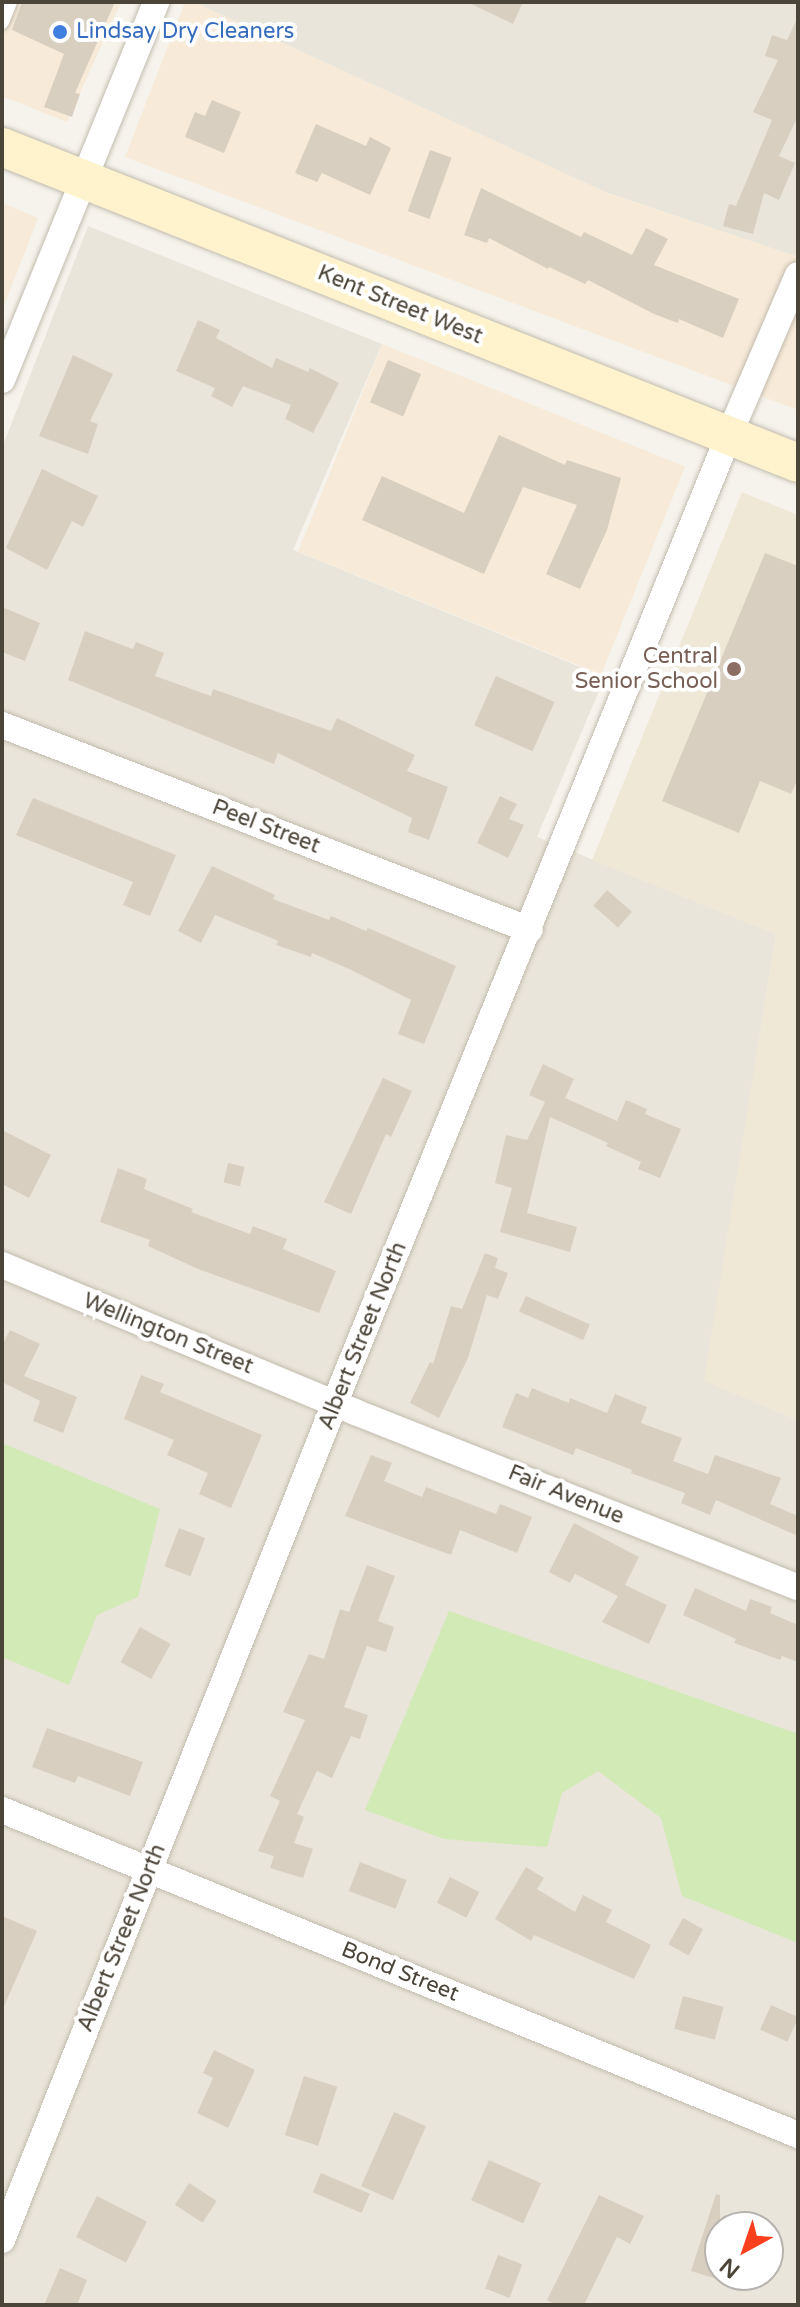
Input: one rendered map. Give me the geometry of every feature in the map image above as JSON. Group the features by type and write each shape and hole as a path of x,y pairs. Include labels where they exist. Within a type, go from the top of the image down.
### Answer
{"main road":[{"name":"Kent Street West","path":"2,147 798,463"}],"street":[{"path":"2,380 156,2"},
{"name":"Albert Street North","path":"2,2240 335,1403 729,435 798,275"},
{"name":"Peel Street","path":"2,725 530,930"},
{"name":"Wellington Street","path":"2,1265 335,1403"},
{"name":"Fair Avenue","path":"335,1403 798,1587"},
{"name":"Bond Street","path":"2,1810 798,2135"}],"lane":[{"path":"2,22 10,2"}],"shaded area":[{"path":"2,2 121,2 67,122 2,96"},
{"path":"185,2 194,2 605,192 798,257 798,410 125,157"},
{"path":"194,2 798,2 798,257 605,192"},
{"path":"2,203 38,218 2,311"},
{"path":"88,226 382,344 293,550 605,677 537,837 776,934 705,1381 798,1420 798,2305 2,2305 2,448"},
{"path":"382,344 685,466 601,674 298,552"},
{"name":"Central Senior School","path":"742,492 798,515 798,1420 704,1381 776,934 592,860"}],"green space":[{"path":"2,1443 160,1509 138,1597 97,1615 69,1685 2,1657"},
{"path":"449,1611 798,1734 798,1943 682,1896 661,1818 598,1771 562,1793 547,1847 444,1839 365,1810"}],"building":[{"name":"Lindsay Dry Cleaners","path":"22,2 115,2 75,93 80,94 72,117 44,107 64,54 12,30"},
{"path":"467,2 523,2 513,24"},
{"path":"798,17 798,116 779,156 795,163 779,200 764,193 753,234 723,226 729,204 736,206 772,120 753,112 778,60 765,56 772,35 787,40"},
{"path":"212,100 241,112 224,153 185,137 195,112 205,116"},
{"path":"316,124 366,146 370,137 391,148 370,195 322,173 317,182 295,173"},
{"path":"430,150 452,158 429,219 408,211"},
{"path":"481,188 581,237 584,232 632,255 646,228 668,239 654,265 739,299 723,338 679,319 678,323 654,314 588,280 585,284 548,269 489,238 487,243 464,235"},
{"path":"198,320 220,330 216,338 272,368 276,358 308,372 310,368 339,383 313,433 285,419 291,405 243,386 232,407 211,396 215,388 176,371"},
{"path":"73,355 113,374 90,421 98,424 88,454 39,436"},
{"path":"388,360 421,374 403,416 370,402"},
{"path":"499,435 565,465 567,460 621,478 607,530 580,589 546,574 577,505 523,487 484,574 362,520 382,476 464,513"},
{"path":"42,469 98,496 83,527 72,521 47,570 6,548"},
{"path":"765,553 798,566 798,778 791,794 760,781 739,833 662,801"},
{"path":"2,607 40,623 25,661 2,652"},
{"path":"85,631 133,649 136,642 164,653 155,676 211,696 213,689 331,731 337,718 415,755 407,771 448,787 429,840 408,832 412,818 278,753 274,764 68,680"},
{"path":"496,676 554,702 533,751 474,725"},
{"path":"500,796 517,804 509,819 524,825 508,858 477,843"},
{"path":"33,798 176,855 150,916 123,905 133,882 16,835"},
{"path":"212,866 275,895 273,899 329,920 331,916 366,931 368,928 456,966 424,1044 398,1034 411,1000 349,969 312,953 311,957 276,945 278,941 215,915 201,943 178,931"},
{"path":"607,890 632,912 618,927 593,906"},
{"path":"543,1064 574,1079 565,1098 617,1121 626,1100 647,1109 645,1114 681,1129 660,1178 638,1169 641,1162 606,1146 608,1143 550,1117 527,1213 577,1227 570,1252 500,1232 512,1188 495,1183 506,1135 527,1140 545,1102 529,1095"},
{"path":"383,1078 412,1091 391,1137 386,1134 351,1214 324,1202"},
{"path":"2,1130 51,1155 29,1198 2,1184"},
{"path":"228,1163 245,1167 240,1186 224,1182"},
{"path":"118,1168 147,1179 144,1189 193,1209 191,1212 250,1234 253,1226 287,1239 283,1249 336,1271 319,1313 198,1269 148,1246 150,1240 100,1222"},
{"path":"485,1253 498,1258 495,1268 508,1273 498,1299 487,1295 468,1358 439,1418 410,1403 430,1362 433,1364 451,1306 462,1309"},
{"path":"526,1296 590,1324 583,1340 519,1312"},
{"path":"10,1330 40,1344 24,1376 77,1397 63,1433 33,1421 40,1401 2,1382 2,1346"},
{"path":"141,1375 164,1384 160,1392 262,1435 231,1508 199,1494 208,1473 167,1455 174,1440 124,1419"},
{"path":"532,1388 569,1403 570,1398 607,1413 615,1394 647,1407 641,1423 682,1438 673,1461 708,1474 715,1455 781,1478 770,1504 798,1516 798,1536 716,1500 710,1515 681,1503 685,1493 631,1473 632,1470 576,1448 573,1455 502,1427 516,1393 528,1398"},
{"path":"371,1455 392,1463 384,1481 422,1497 426,1487 496,1514 500,1504 532,1517 517,1553 460,1530 451,1555 345,1516"},
{"path":"574,1523 639,1557 625,1585 667,1605 649,1644 602,1622 618,1596 575,1574 570,1583 549,1572"},
{"path":"179,1528 205,1538 190,1576 164,1566"},
{"path":"367,1565 395,1576 378,1621 394,1627 386,1652 367,1646 344,1707 368,1715 360,1739 351,1736 332,1778 317,1771 297,1814 304,1817 294,1843 313,1849 303,1878 270,1868 274,1856 258,1851 280,1801 270,1796 305,1720 283,1712 309,1654 324,1659 340,1609 349,1612"},
{"path":"695,1588 746,1611 750,1599 772,1607 770,1613 798,1625 798,1662 782,1656 780,1660 734,1643 736,1639 683,1615"},
{"path":"140,1627 171,1644 151,1679 121,1662"},
{"path":"47,1728 143,1762 130,1796 78,1776 75,1783 32,1767"},
{"path":"360,1862 407,1880 396,1909 349,1891"},
{"path":"526,1867 544,1878 537,1889 575,1912 583,1895 612,1910 606,1922 651,1945 634,1979 534,1935 531,1941 495,1919"},
{"path":"450,1877 479,1892 466,1918 437,1903"},
{"path":"2,1916 37,1931 2,2011"},
{"path":"683,1918 703,1929 689,1955 668,1944"},
{"path":"683,1996 724,2007 715,2040 674,2029"},
{"path":"771,2005 798,2017 787,2042 760,2030"},
{"path":"214,2050 255,2070 228,2128 197,2113 213,2078 203,2073"},
{"path":"304,2076 337,2087 318,2146 285,2135"},
{"path":"394,2112 426,2126 393,2200 361,2186"},
{"path":"489,2160 541,2183 523,2223 471,2200"},
{"path":"321,2173 370,2194 362,2213 313,2192"},
{"path":"189,2183 217,2201 203,2223 175,2205"},
{"path":"716,2194 720,2195 720,2211 710,2211"},
{"path":"599,2195 644,2216 630,2244 617,2237 584,2305 557,2305 547,2300"},
{"path":"97,2196 147,2221 126,2262 76,2237"},
{"path":"704,2231 704,2275 691,2271"},
{"path":"498,2255 522,2264 509,2298 485,2289"},
{"path":"60,2268 87,2280 77,2305 44,2305"}],"place":[{"name":"Lindsay Dry Cleaners","path":"60,32"},
{"name":"Central Senior School","path":"734,669"}]}
